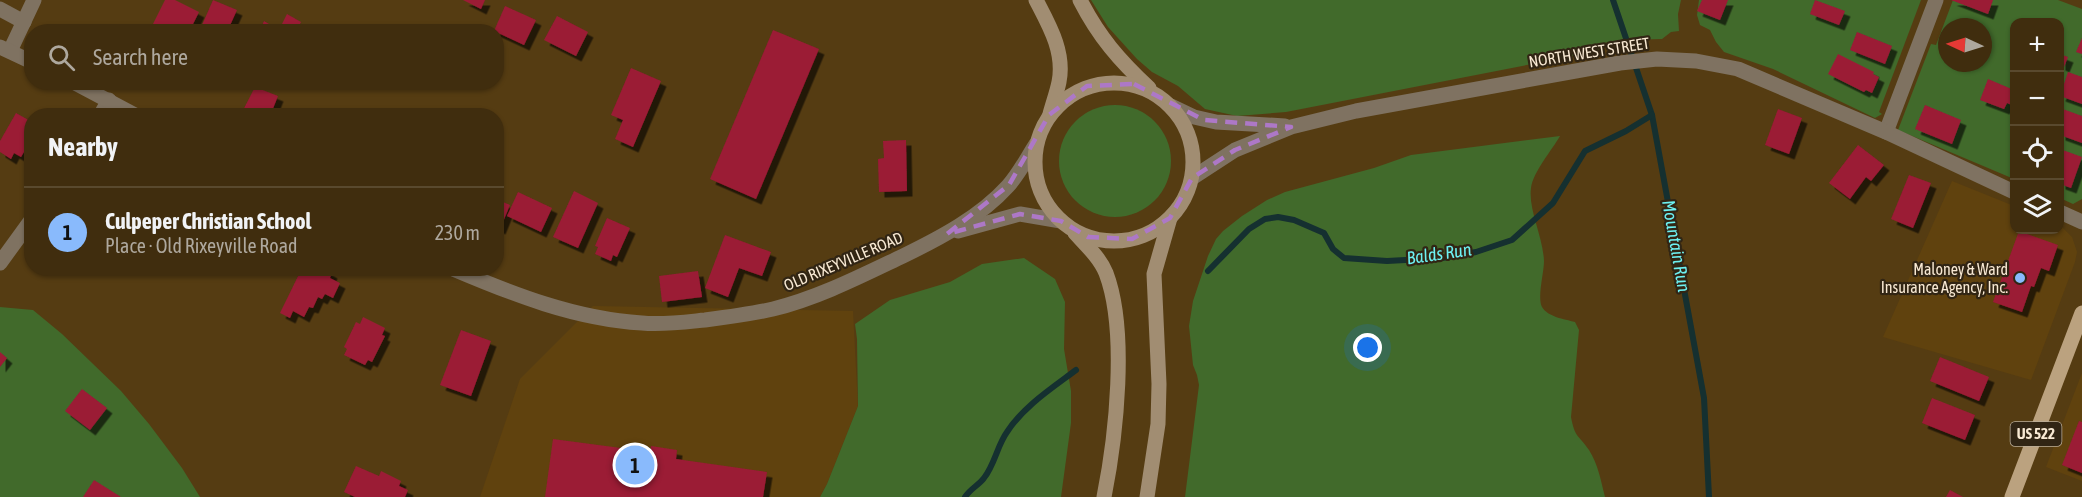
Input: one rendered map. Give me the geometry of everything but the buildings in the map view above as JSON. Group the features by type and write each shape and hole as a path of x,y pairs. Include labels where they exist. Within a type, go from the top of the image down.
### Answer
{"main road":[{"path":"1036,0 1058,50 1059,80 1049,115 1036,144 1034,161 1036,178 1046,202 1091,250 1105,271 1116,322 1118,375 1116,412 1104,497"},
{"path":"1080,0 1110,50 1171,106 1186,127 1193,152 1192,178 1187,193 1170,218 1154,274 1158,345 1158,414 1147,497"},
{"path":"1049,115 1066,98 1087,86 1110,82 1134,84 1156,94"},
{"path":"1065,224 1088,237 1110,242 1132,239 1153,231 1170,218"},
{"name":"US 522","path":"2012,497 2082,313"}],"street":[{"path":"24,58 5,49 24,22 34,0"},
{"path":"1886,132 1936,0"},
{"path":"0,9 24,22"},
{"name":"NORTH WEST STREET","path":"1192,178 1235,150 1291,127 1356,111 1602,66 1657,59 1696,61 1738,69 1886,132 2010,190"},
{"path":"89,90 123,108"},
{"path":"104,108 109,100"},
{"name":"NORTH WEST STREET","path":"1171,106 1194,117 1216,122 1291,127"},
{"name":"OLD RIXEYVILLE ROAD","path":"470,276 508,292 566,311 602,319 644,324 683,322 773,309 809,298 868,273 947,234 996,198 1009,185 1036,144"},
{"path":"947,234 1020,214 1065,224"},
{"path":"2064,214 2082,222"},
{"path":"0,263 24,230"}],"highlighted area":[{"path":"1134,84 1204,120 1291,127 1235,150 1192,178 1170,218 1132,239 1088,237 1061,221 1020,214 947,234 1009,185 1049,115 1087,86"}],"shaded area":[{"path":"1952,181 2010,204 2010,234 2064,234 2064,229 2072,237 2077,252 2075,262 2031,380 1883,337"},
{"path":"593,306 853,311 858,406 820,497 480,497 520,379"},
{"path":"2082,373 2082,481 2046,467"}],"green space":[{"path":"1091,0 1681,0 1678,14 1679,31 1671,32 1662,39 1622,40 1598,44 1599,51 1286,112 1237,116 1205,109 1178,86 1152,72 1108,27"},
{"path":"1699,0 1921,0 1879,112 1882,114 1875,118 1773,69 1724,52 1710,30 1700,25 1697,15"},
{"path":"1953,0 2058,0 2082,9 2082,199 2073,204 2064,200 2064,18 2010,18 2010,177 1898,130 1931,44 1936,45 1938,40 1938,72 1992,72 1992,18 1946,18"},
{"path":"1115,105 1136,109 1155,121 1167,140 1171,161 1167,182 1155,201 1136,213 1115,217 1094,213 1075,201 1063,182 1059,161 1063,140 1075,121 1094,109"},
{"path":"1560,136 1539,168 1531,188 1532,205 1544,261 1540,291 1541,303 1548,313 1575,322 1579,330 1572,424 1595,461 1605,497 1185,497 1199,385 1193,365 1189,326 1193,301 1208,256 1216,239 1223,231 1267,200 1285,192 1374,168 1411,155"},
{"path":"1024,258 1055,279 1065,302 1064,349 1071,391 1071,423 1061,497 820,497 858,406 855,324 890,300 950,282 982,264"},
{"path":"0,307 33,310 62,334 121,391 149,424 182,468 200,497 0,497"}],"waterway":[{"name":"Mountain Run","path":"1613,0 1652,115 1704,398 1709,497"},
{"name":"Balds Run","path":"1208,271 1249,229 1265,219 1278,217 1294,220 1324,233 1333,249 1344,258 1387,261 1442,258 1476,252 1512,240 1553,203 1585,151 1652,115"},
{"name":"Balds Run","path":"965,497 988,473 1004,437 1014,423 1039,398 1076,370"}],"place":[{"name":"Maloney & Ward Insurance Agency, Inc.","path":"2020,278"},
{"name":"Culpeper Christian School","path":"635,465"}]}
